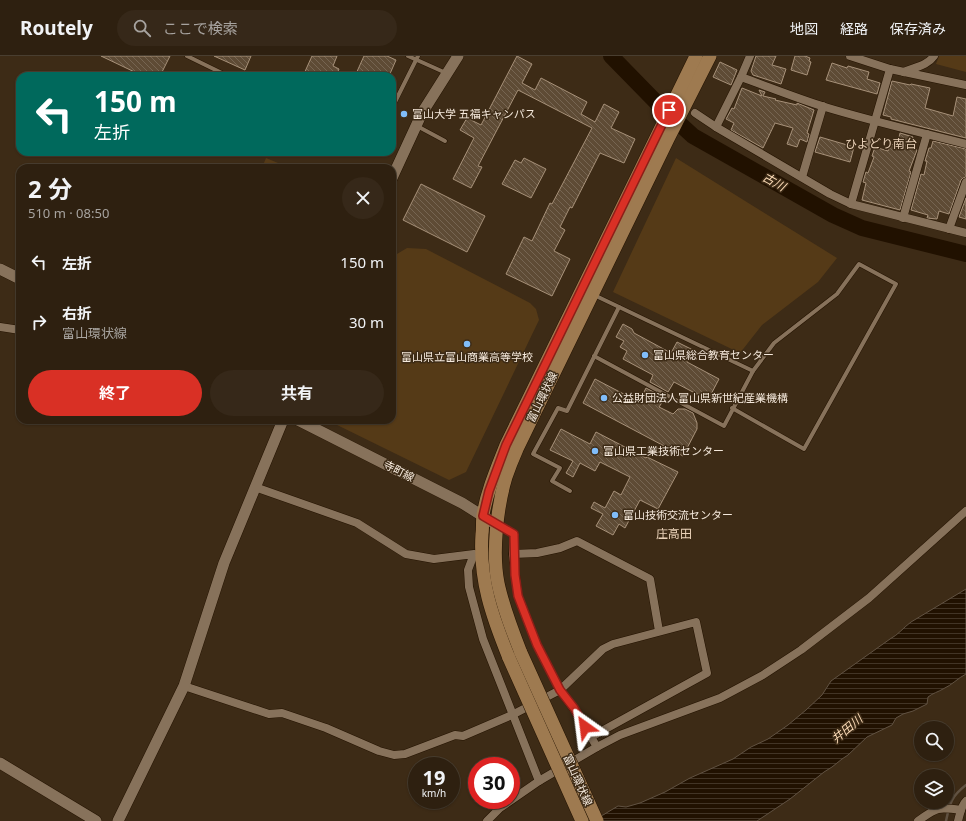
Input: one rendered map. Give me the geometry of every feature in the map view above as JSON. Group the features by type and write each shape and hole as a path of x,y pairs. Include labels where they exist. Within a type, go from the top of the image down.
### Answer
{"main road":[{"name":"富山環状線","path":"684,107 696,56"},
{"name":"富山環状線","path":"597,821 515,656 493,618 482,572 481,551 483,516 489,491 506,445 664,134 684,107 710,56"},
{"name":"富山環状線","path":"582,821 515,656 498,582 495,553 500,504 506,477 517,449 592,294 664,134"}],"street":[{"path":"396,170 422,113 458,56"},
{"path":"716,127 750,56"},
{"path":"851,56 890,69 966,85"},
{"path":"904,72 923,66 930,62 934,56"},
{"path":"851,204 890,69"},
{"path":"741,77 790,96 823,106 966,144"},
{"path":"802,177 823,106"},
{"path":"684,107 802,177 851,204 966,233"},
{"path":"903,218 927,134"},
{"path":"950,229 966,182"},
{"path":"0,268 16,277"},
{"path":"0,327 16,329"},
{"path":"118,821 184,686 224,563 281,424"},
{"name":"寺町線","path":"306,424 462,503 498,524"},
{"path":"255,487 357,523 406,554 434,559 474,554 468,570 469,586 483,639 539,781"},
{"path":"487,821 500,808 539,781 597,747 620,735 720,698 763,675 801,650 869,598 966,511"},
{"path":"498,524 514,534 513,554 518,596 537,645 560,690 574,708 597,747"},
{"path":"513,554 537,554 560,548 577,541 637,572 650,579 659,632"},
{"path":"184,686 268,714 282,713 326,728 379,751 394,755 405,754 455,735 463,736 512,715 560,690 603,649 613,644 696,622 707,673 591,736"},
{"path":"0,763 96,821"},
{"path":"958,821 961,810 966,801"},
{"path":"918,821 931,812 942,807 961,810"}],"lane":[{"path":"187,56 220,72"},
{"path":"198,61 200,56"},
{"path":"408,56 417,58 447,73"},
{"path":"396,100 417,58"},
{"path":"417,125 445,141"},
{"path":"594,356 724,426 732,408 753,371 774,343 837,294 859,264 896,284 804,449 732,408"},
{"path":"592,294 753,371"},
{"path":"570,491 552,482 560,468 533,454 558,408 567,411 619,307"}],"shaded area":[{"path":"939,56 966,56 966,72 936,64"},
{"path":"266,158 280,164 264,164"},
{"path":"676,158 837,258 818,282 762,325 740,353 613,292"},
{"path":"407,248 426,249 530,303 536,309 539,320 466,472 449,480 335,424 396,424 396,255"}],"water":[{"name":"井田川","path":"966,589 966,674 928,697 927,704 903,714 896,718 892,725 867,737 848,755 790,799 757,821 593,821 618,806 626,807 640,803 665,792 690,778 733,759 751,747 768,739 806,710 822,695 831,681 896,635 911,622"}],"building":[{"path":"101,56 170,56 162,72 135,72"},
{"path":"214,56 251,56 245,70"},
{"path":"312,56 337,56 333,66 339,69 338,72 305,72"},
{"path":"364,56 387,56 396,60 391,72 357,72"},
{"path":"517,56 532,64 522,83 535,90 541,78 587,102 581,114 595,122 604,104 619,112 611,128 635,139 624,163 600,153 572,208 570,207 560,227 565,230 554,251 570,259 552,296 506,274 524,237 532,241 550,203 552,204 592,128 518,90 478,166 482,167 471,188 453,179 474,138 460,130 467,118 481,125"},
{"path":"756,56 776,56 772,65 786,69 781,84 753,75 751,71"},
{"path":"795,56 805,56 810,58 809,61 811,62 807,75 791,70"},
{"path":"720,62 737,70 731,85 713,77"},
{"path":"832,63 847,68 848,66 869,72 867,79 880,83 877,94 826,80"},
{"path":"892,81 930,88 925,108 953,116 957,97 966,99 966,138 891,119 891,117 883,115"},
{"path":"742,88 762,96 759,90 765,92 763,96 797,105 797,103 814,110 807,133 809,134 807,142 800,139 797,147 787,144 793,128 775,123 763,148 731,130 734,123 726,119 732,108 734,109"},
{"path":"900,133 913,137 910,148 917,150 909,171 911,172 900,210 862,200 866,183 863,182 866,172 868,173 874,157 872,156 875,147 888,151 891,144 897,146"},
{"path":"820,137 854,147 850,162 815,152"},
{"path":"933,141 966,149 966,177 961,180 949,214 939,211 937,219 927,218 928,215 911,210 921,174 924,175 927,161 925,161"},
{"path":"524,158 546,169 531,198 502,184 515,160 521,163"},
{"path":"421,184 485,216 467,252 403,220"},
{"path":"966,198 966,219 959,217"},
{"path":"623,324 632,329 634,333 671,353 677,342 693,350 687,362 719,379 708,400 674,382 668,392 650,382 653,375 623,359 627,351 620,347 624,341 616,337"},
{"path":"595,379 639,402 646,388 665,398 659,407 673,414 678,409 685,409 693,413 697,423 697,429 683,456 583,403"},
{"path":"561,429 590,444 596,432 646,458 647,457 678,472 658,509 640,500 625,528 619,524 613,535 596,526 603,514 591,508 594,502 605,508 614,491 621,495 630,477 600,462 595,471 580,463 573,477 566,473 573,461 550,450"}],"waterway":[{"name":"古川","path":"611,56 657,103 693,136 833,215 862,228 966,254"},
{"path":"946,821 952,800 966,785"}],"place":[{"name":"富山大学 五福キャンパス","path":"404,114"},
{"name":"富山県立富山商業高等学校","path":"467,344"},
{"name":"富山県総合教育センター","path":"645,355"},
{"name":"公益財団法人富山県新世紀産業機構","path":"604,398"},
{"name":"富山県工業技術センター","path":"595,451"},
{"name":"富山技術交流センター","path":"615,515"}],"district":[{"name":"ひよどり南台","path":"881,144"},
{"name":"庄高田","path":"674,534"}],"route":[{"path":"585,727 574,708 560,690 537,645 518,596 513,554 514,534 483,516 489,491 506,445 669,110"}]}
